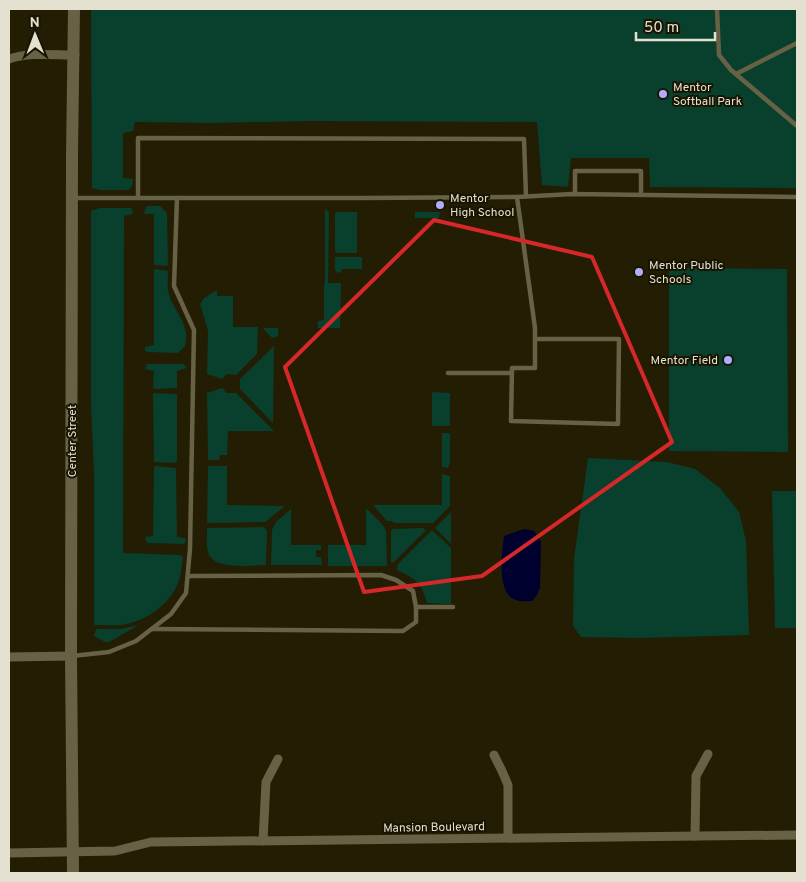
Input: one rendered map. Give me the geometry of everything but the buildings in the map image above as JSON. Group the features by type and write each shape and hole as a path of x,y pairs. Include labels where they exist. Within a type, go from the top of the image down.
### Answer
{"main road":[{"name":"Center Street","path":"73,873 71,656 74,9"}],"street":[{"path":"9,60 25,56 75,55"},
{"path":"9,657 71,656"},
{"path":"695,836 696,776 708,754"},
{"path":"494,755 508,785 508,838"},
{"path":"263,841 266,782 278,759"},
{"name":"Mansion Boulevard","path":"9,853 115,851 151,842 797,835"}],"lane":[{"path":"717,9 719,55 736,74 797,126"},
{"path":"736,74 797,43"},
{"path":"138,198 138,138 524,139 526,196"},
{"path":"576,194 575,171 641,171 641,195"},
{"path":"72,198 517,197 576,194 797,197"},
{"path":"517,197 536,339 535,368 512,368 510,421 618,424 619,339 536,339"},
{"path":"71,656 109,652 136,641 171,614 186,593 189,576 194,330 174,286 177,198"},
{"path":"448,373 511,374"},
{"path":"152,629 403,631 416,622 413,591 396,580 381,575 189,576"},
{"path":"416,607 453,607"}],"highlighted area":[{"path":"434,220 592,257 672,442 482,576 364,592 285,367"}],"green space":[{"path":"91,9 797,9 797,188 650,187 649,158 571,158 568,187 542,185 537,122 310,121 135,122 133,131 123,133 123,178 133,179 132,186 129,190 100,190 92,188"},
{"path":"147,206 160,206 167,213 168,265 166,266 154,265 154,214 145,214"},
{"path":"100,208 131,208 133,212 124,216 123,553 180,555 183,557 177,586 165,603 141,619 119,625 94,625 91,211"},
{"path":"325,209 329,212 328,283 341,283 340,328 318,328 318,321 324,320"},
{"path":"357,212 357,253 336,253 335,251 335,213"},
{"path":"415,212 440,212 439,218 415,218"},
{"path":"335,257 362,257 362,269 341,269 341,272 338,273 335,270"},
{"name":"Mentor Field","path":"669,268 787,269 788,452 669,451"},
{"path":"154,270 168,271 170,297 185,330 185,346 178,353 145,351 145,347 154,345"},
{"path":"217,290 217,296 233,296 233,327 258,327 257,354 236,375 227,374 222,379 207,374 208,331 200,304 204,298"},
{"path":"263,328 278,328 278,336 272,338"},
{"path":"274,346 273,423 240,389 240,379"},
{"path":"147,364 183,364 187,368 177,371 177,388 156,389 153,388 154,371 145,369"},
{"path":"222,388 227,393 236,393 274,431 228,431 227,455 220,455 219,460 208,460 207,393"},
{"path":"432,392 450,393 450,425 432,426"},
{"path":"153,394 177,394 177,461 175,463 154,462"},
{"path":"442,433 450,434 450,462 448,468 442,467"},
{"path":"588,458 667,462 695,469 720,488 739,512 746,541 749,635 639,638 581,637 573,626 574,559"},
{"path":"208,466 227,466 227,505 285,506 265,522 207,523"},
{"path":"154,467 176,468 177,537 185,538 184,544 148,543 145,539 146,537 153,536"},
{"path":"442,474 450,476 450,506 433,523 394,523 387,521 373,505 442,505"},
{"path":"772,491 797,491 797,628 775,628"},
{"path":"366,508 386,530 387,566 328,566 328,545 366,545"},
{"path":"291,509 291,545 321,545 321,550 316,550 316,557 321,557 322,565 271,565 272,530 276,522"},
{"path":"451,512 451,544 435,528"},
{"path":"264,527 267,531 266,565 233,566 217,562 211,558 208,552 207,528"},
{"path":"423,528 426,530 393,563 391,562 391,531 393,529"},
{"path":"432,530 451,548 451,604 427,603 420,585 397,570 398,564"},
{"path":"139,625 109,642 94,636 96,629 120,629"}],"water":[{"path":"524,529 534,531 541,541 540,588 532,601 518,601 510,596 505,590 502,572 504,536"}],"place":[{"name":"Mentor Softball Park","path":"663,94"},
{"name":"Mentor High School","path":"440,205"},
{"name":"Mentor Public Schools","path":"639,272"},
{"name":"Mentor Field","path":"728,360"}]}
